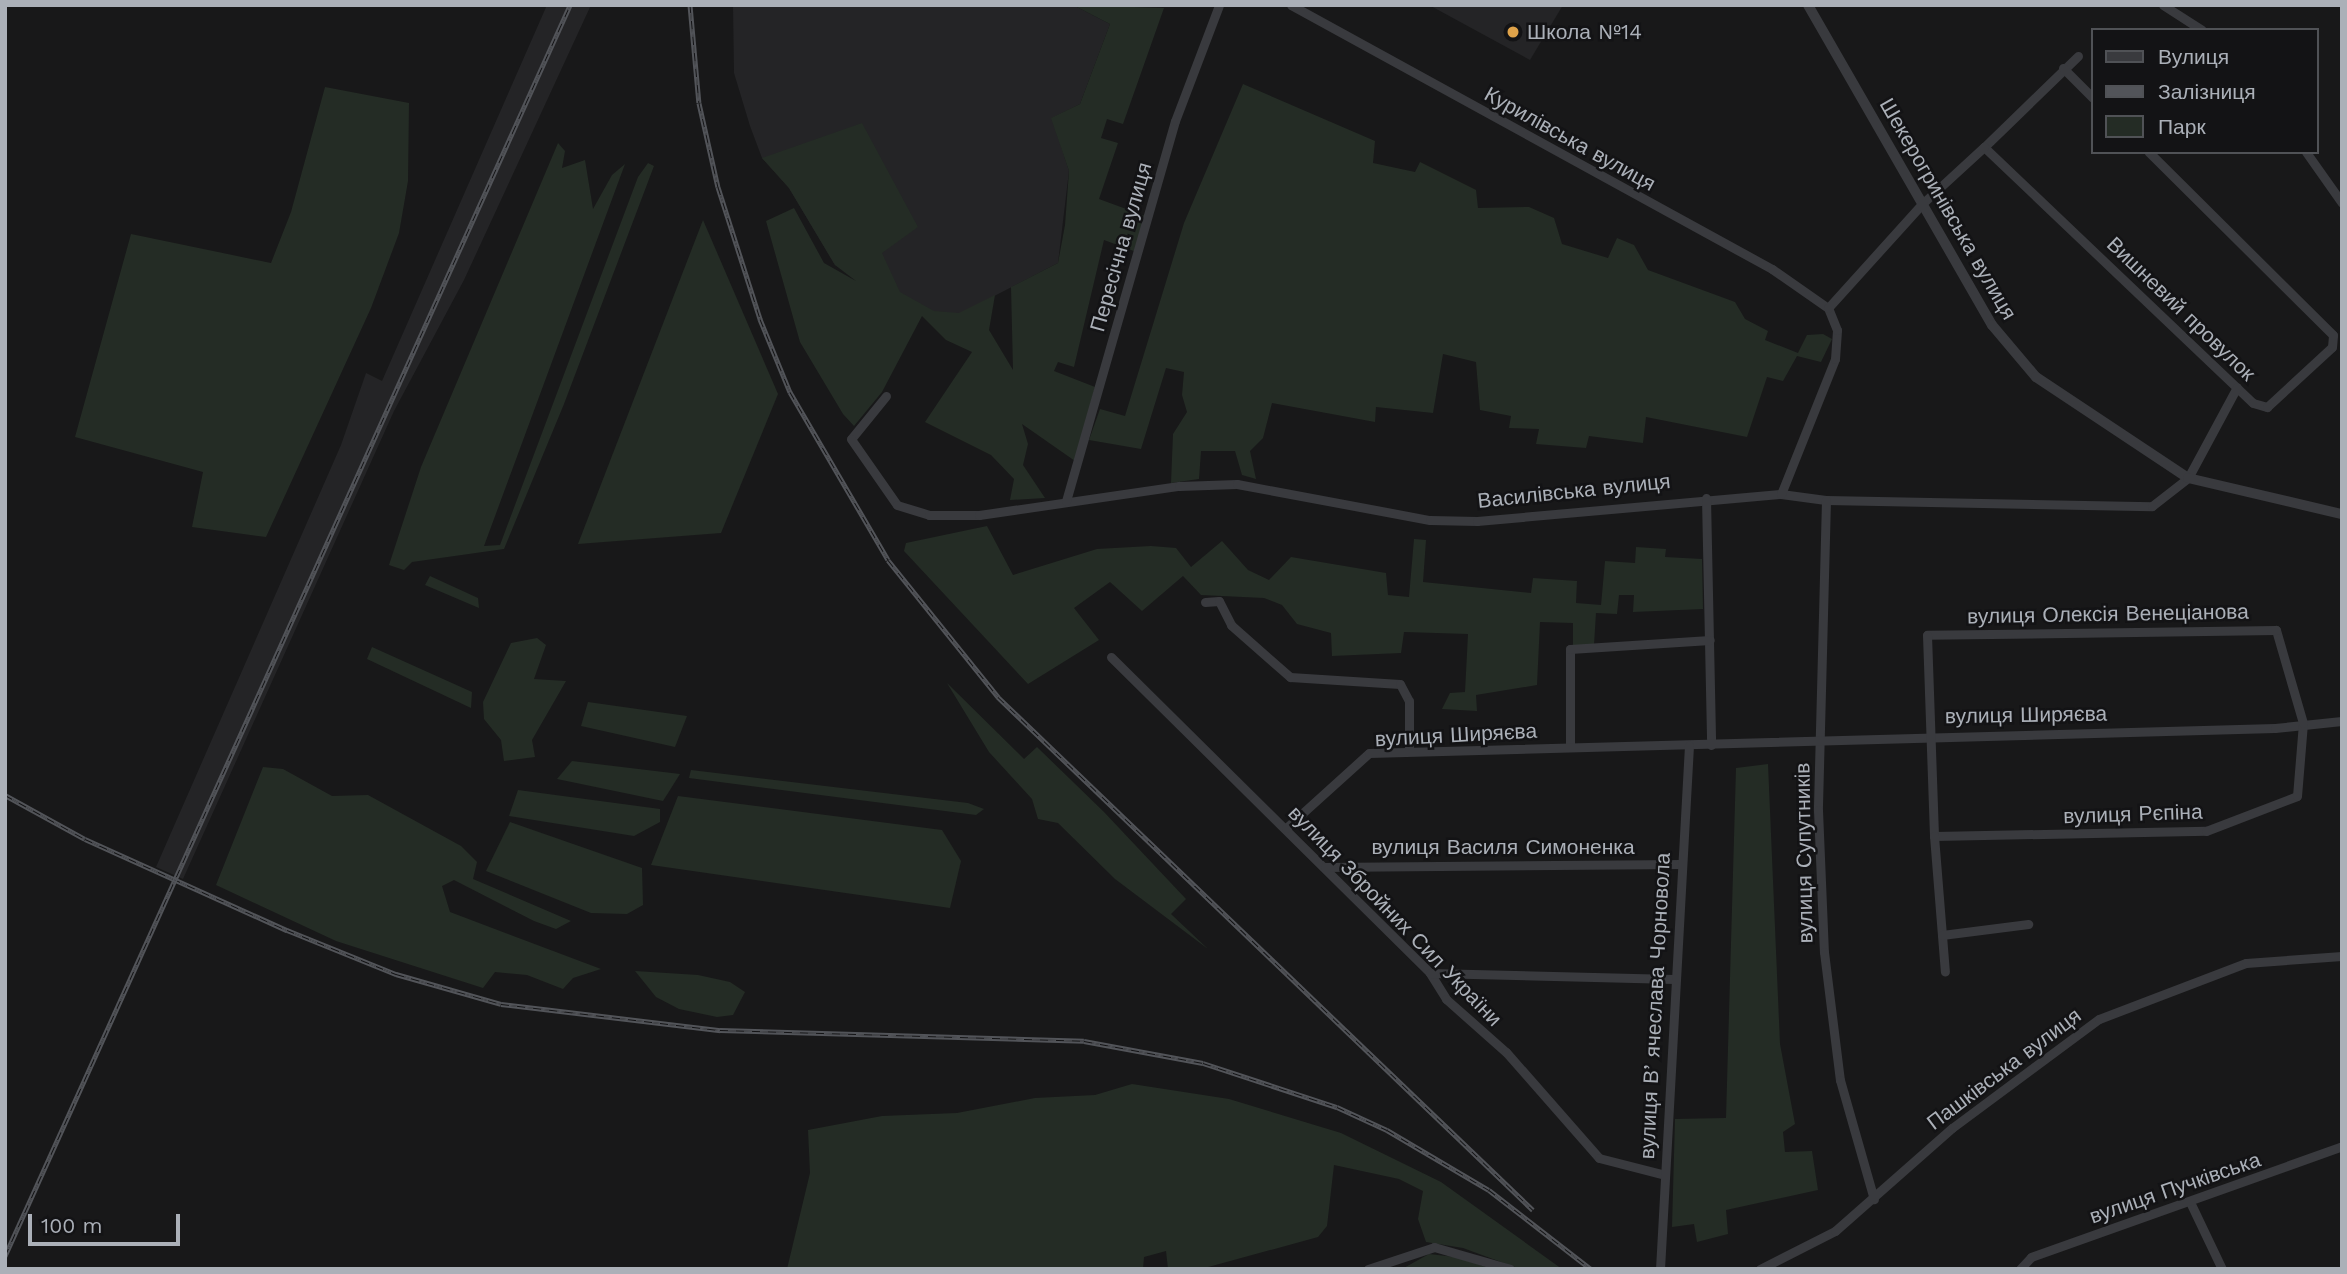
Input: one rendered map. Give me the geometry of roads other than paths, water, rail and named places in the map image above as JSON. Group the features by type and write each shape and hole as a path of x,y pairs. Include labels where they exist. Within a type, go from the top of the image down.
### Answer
{"street":[{"name":"Пересічна вулиця","path":"1066,501 1175,121 1219,5"},
{"name":"Курилівська вулиця","path":"1291,5 1772,269 1828,308"},
{"name":"Шекерогринівська вулиця","path":"1808,5 1992,326 2036,377 2188,478"},
{"path":"2163,5 2199,28"},
{"path":"1781,494 1835,359 1838,330 1828,308 1923,203 2078,56"},
{"path":"2063,68 2092,97"},
{"name":"Вишневий провулок","path":"1984,147 2237,387 2267,407 2332,347 2333,335 2151,154"},
{"path":"2307,154 2342,203"},
{"path":"2237,387 2188,478 2342,514"},
{"name":"Василівська вулиця","path":"887,396 851,439 897,505 929,515 979,515 1066,501 1237,484 1430,520 1477,522 1706,498 1781,494 1826,500 2133,509 2152,506 2188,478"},
{"path":"1706,498 1711,745"},
{"name":"вулиця Супутників","path":"1826,500 1820,738 1824,951 1840,1080 1874,1199"},
{"path":"1205,602 1219,601 1231,625 1290,677 1400,684 1409,701 1409,751"},
{"name":"вулиця Олексія Венеціанова","path":"1929,735 1927,635 2276,630 2303,723"},
{"path":"1570,747 1570,649 1710,640"},
{"name":"вулиця Збройних Сил України","path":"1111,657 1430,973 1446,999 1506,1052 1599,1158 1662,1174"},
{"name":"вулиця Ширяєва","path":"1286,828 1369,753 1689,746 1820,738 2342,721"},
{"name":"вулиця Рєпіна","path":"1934,836 2206,831 2297,796 2303,723"},
{"path":"1929,735 1945,972"},
{"name":"вулиця Вʼячеслава Чорновола","path":"1660,1269 1662,1174 1689,746"},
{"name":"вулиця Василя Симоненка","path":"1325,867 1681,864"},
{"path":"1942,935 2028,924"},
{"name":"Пашківська вулиця","path":"1760,1269 1821,1240 1874,1199 1952,1128 2099,1019 2246,963 2342,956"},
{"path":"1430,973 1674,979"},
{"name":"вулиця Пучківська","path":"2021,1266 2342,1146"},
{"path":"2190,1202 2222,1269"},
{"path":"1368,1269 1434,1247 1510,1269"}],"railway":[{"path":"5,1256 570,5"},
{"path":"690,5 699,103 718,187 760,319 790,392 888,560 998,697 1533,1210"},
{"path":"5,795 85,839 287,930 396,974 501,1004 720,1030 1084,1041 1203,1063 1337,1107 1387,1130 1489,1190 1591,1269"}],"place":[{"name":"Школа №14","path":"1513,32"}]}
